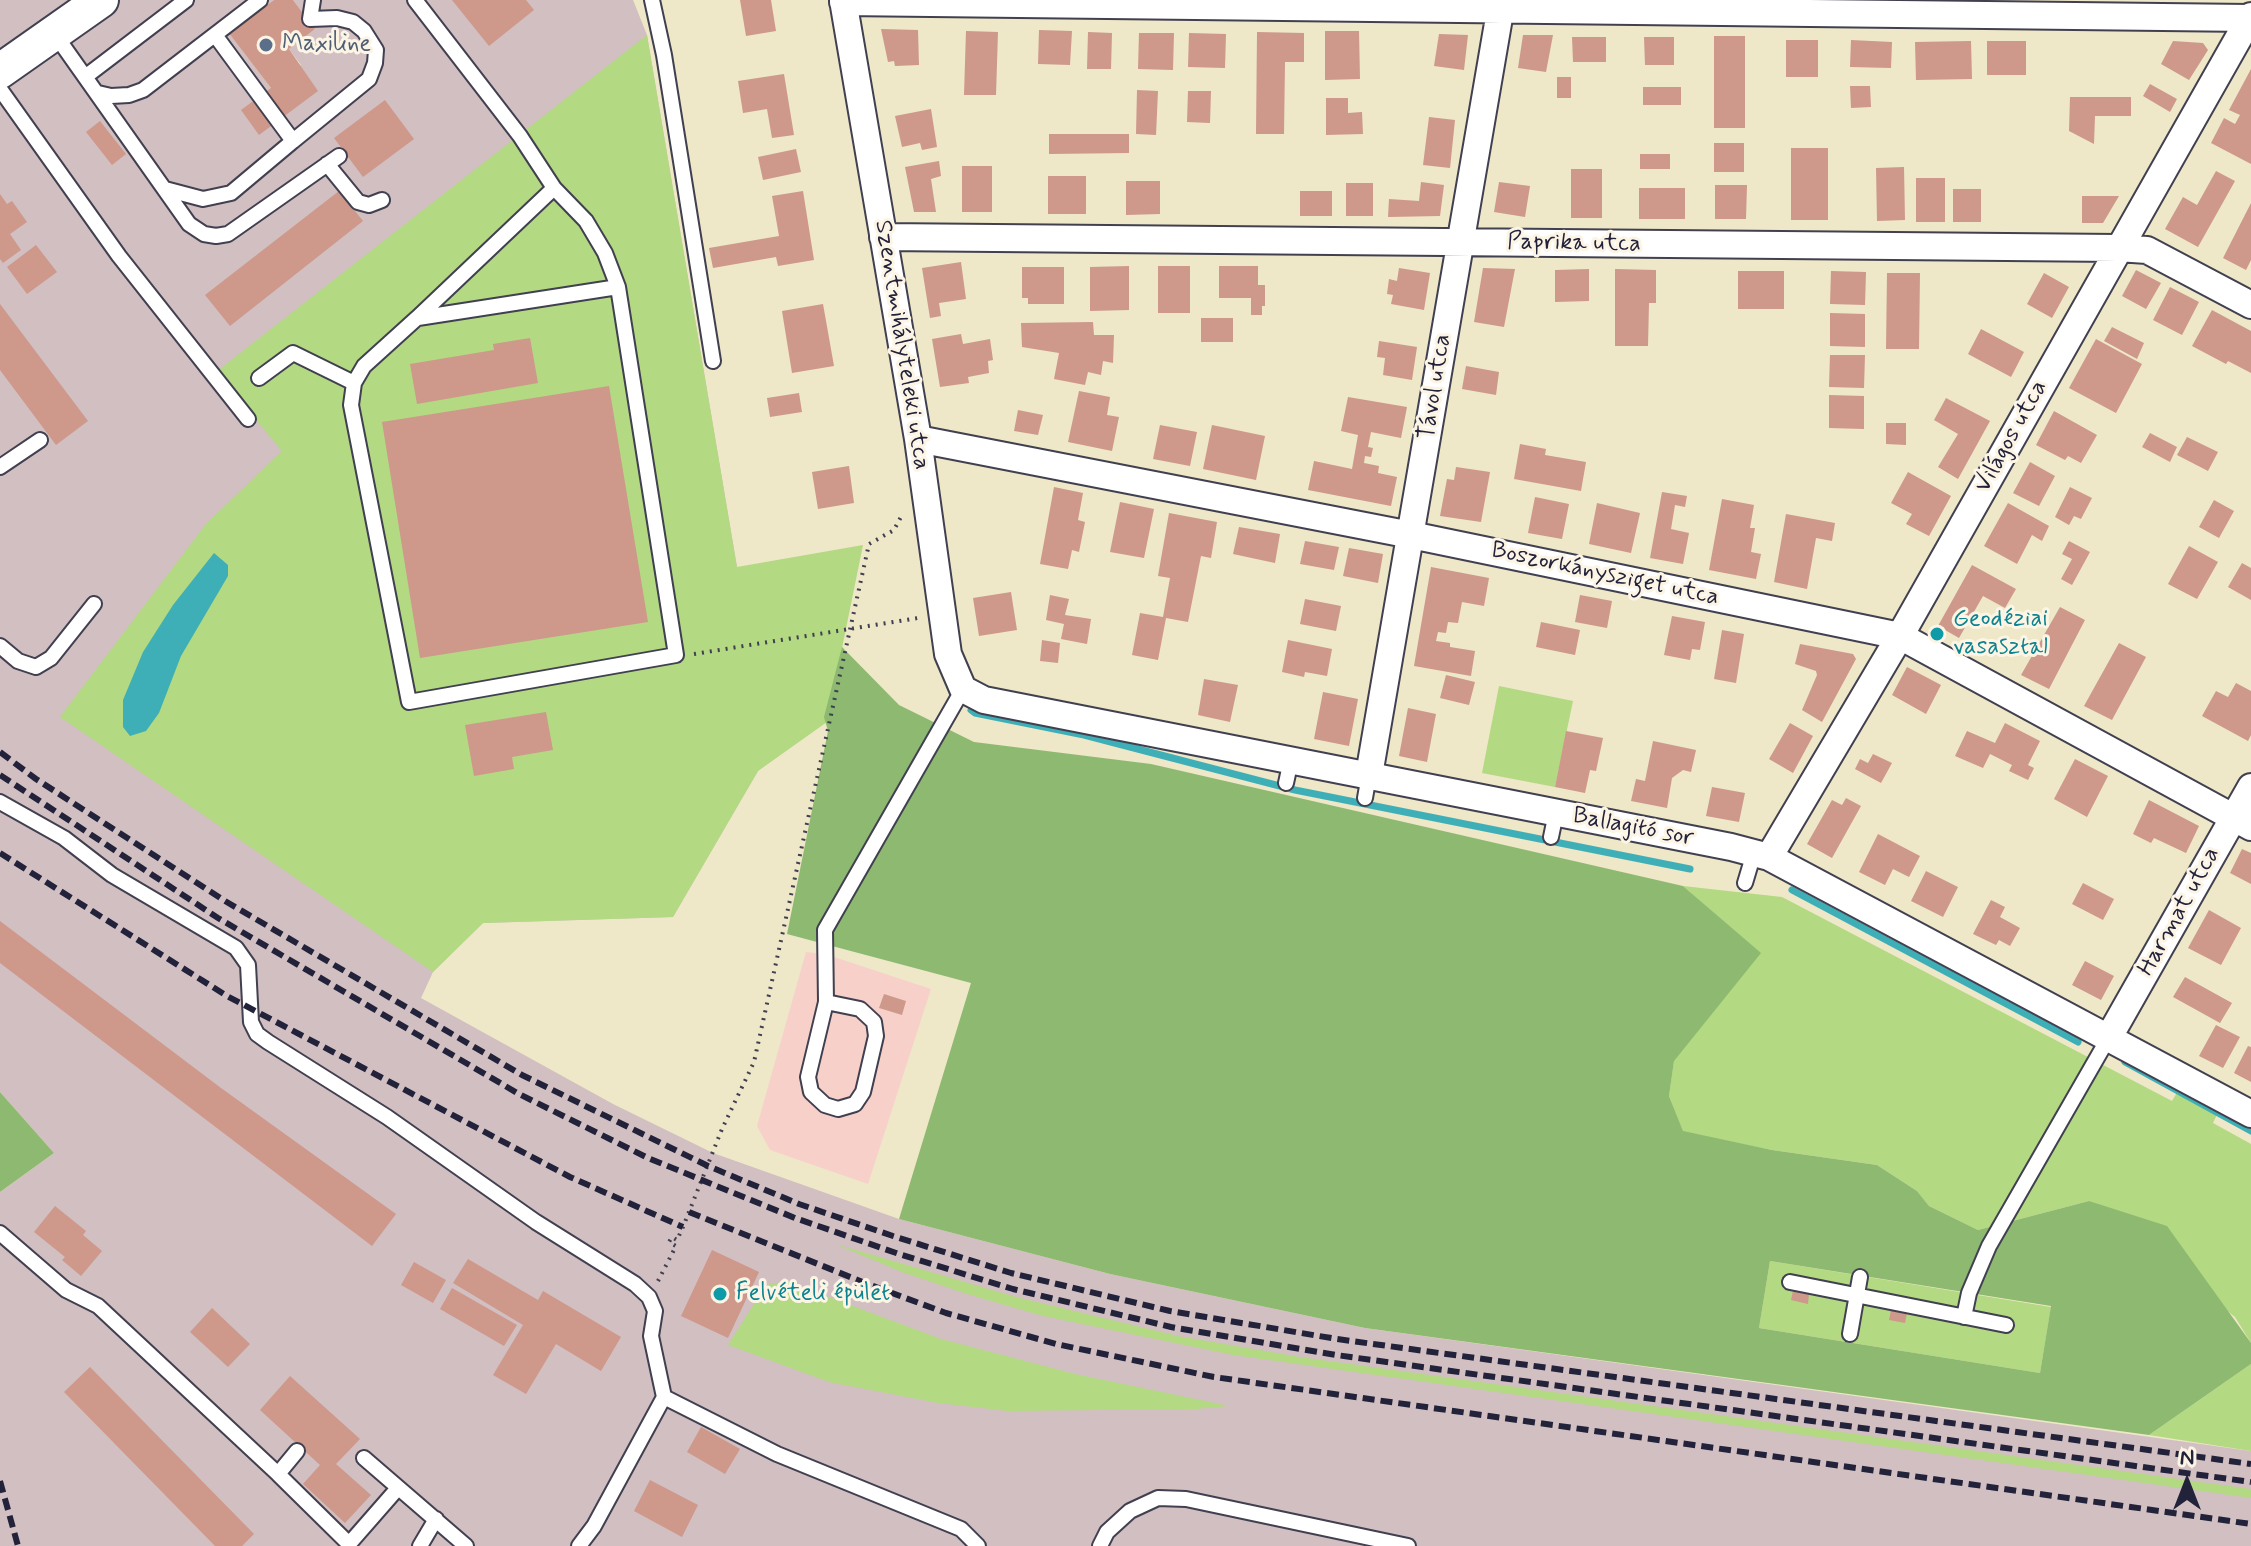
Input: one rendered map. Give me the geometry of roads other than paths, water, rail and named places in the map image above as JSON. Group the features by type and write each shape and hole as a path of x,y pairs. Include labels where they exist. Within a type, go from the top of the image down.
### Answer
{"street":[{"path":"0,71 101,0"},
{"path":"843,1 1501,5 2250,17"},
{"name":"Szentmihályteleki utca","path":"843,1 918,439 948,654 963,689"},
{"name":"Távol utca","path":"1367,786 1501,5"},
{"name":"Világos utca","path":"1762,855 1900,636 2250,17"},
{"name":"Paprika utca","path":"883,237 2118,248 2147,250 2251,305"},
{"name":"Boszorkánysziget utca","path":"918,439 1411,535 1900,636 2242,822"},
{"name":"Ballagitó sor","path":"963,689 984,700 1288,771 1553,825 1762,855 2251,1114"},
{"name":"Harmat utca","path":"2109,1037 2242,822 2251,787"}],"lane":[{"path":"85,77 186,0"},
{"path":"98,93 120,96 143,90 260,0"},
{"path":"165,189 203,199 231,193 369,79 376,50 364,31 353,22 337,18 310,19 313,0"},
{"path":"322,0 337,18"},
{"path":"415,0 520,136 554,188 586,221 605,253 618,287 676,655 409,702 351,405 354,383 364,366 554,188"},
{"path":"652,0 664,55 713,361"},
{"path":"54,33 189,224 204,234 228,234 333,160 358,202 369,205 382,200"},
{"path":"215,35 237,42"},
{"path":"215,35 293,141"},
{"path":"0,89 119,256 248,419"},
{"path":"417,318 618,287"},
{"path":"259,378 293,353 354,383"},
{"path":"0,467 40,440"},
{"path":"0,646 18,661 36,667 51,658 94,604"},
{"path":"826,1002 860,1009 874,1022 876,1036 863,1092 855,1104 838,1109 825,1105 811,1092 808,1077 826,1002 825,930 963,689"},
{"path":"0,802 64,838 112,875 236,948 248,965 251,1022 257,1034 387,1117 536,1222 635,1284 649,1297 655,1311 651,1336 664,1397 594,1526 579,1546"},
{"path":"1745,883 1762,855"},
{"path":"1964,1317 1969,1293 1989,1246 2109,1037"},
{"path":"0,1233 66,1290 98,1306 349,1544 398,1488"},
{"path":"1850,1334 1860,1277"},
{"path":"1790,1282 1943,1320 1964,1317 2006,1325"},
{"path":"664,1397 777,1454 961,1529 978,1546"},
{"path":"278,1474 297,1451"},
{"path":"364,1458 466,1546"},
{"path":"1100,1546 1107,1532 1130,1511 1158,1498 1186,1499 1408,1546"},
{"path":"420,1546 436,1519"}],"water":[{"path":"214,553 228,565 228,576 181,656 159,713 146,731 130,736 123,727 123,700 143,652 173,605"}],"waterway":[{"path":"971,710 1084,735 1295,790 1690,869"},
{"path":"1792,890 2078,1042"},
{"path":"2125,1062 2251,1131"}],"railway":[{"path":"0,752 36,779 225,901 522,1075 708,1166 799,1204 893,1236 1011,1273 1170,1311 1337,1339 2251,1464"},
{"path":"0,775 218,918 519,1094 648,1158 795,1218 902,1255 1013,1289 1171,1327 1336,1355 2251,1482"},
{"path":"0,853 227,996 570,1177 683,1227"},
{"path":"689,1212 946,1313 1056,1344 1214,1377 2251,1524"},
{"path":"0,1481 18,1546"}],"place":[{"name":"Maxiline","path":"266,45"},
{"name":"Geodéziai vasasztal","path":"1937,634"},
{"name":"Felvételi épület","path":"720,1294"}]}
